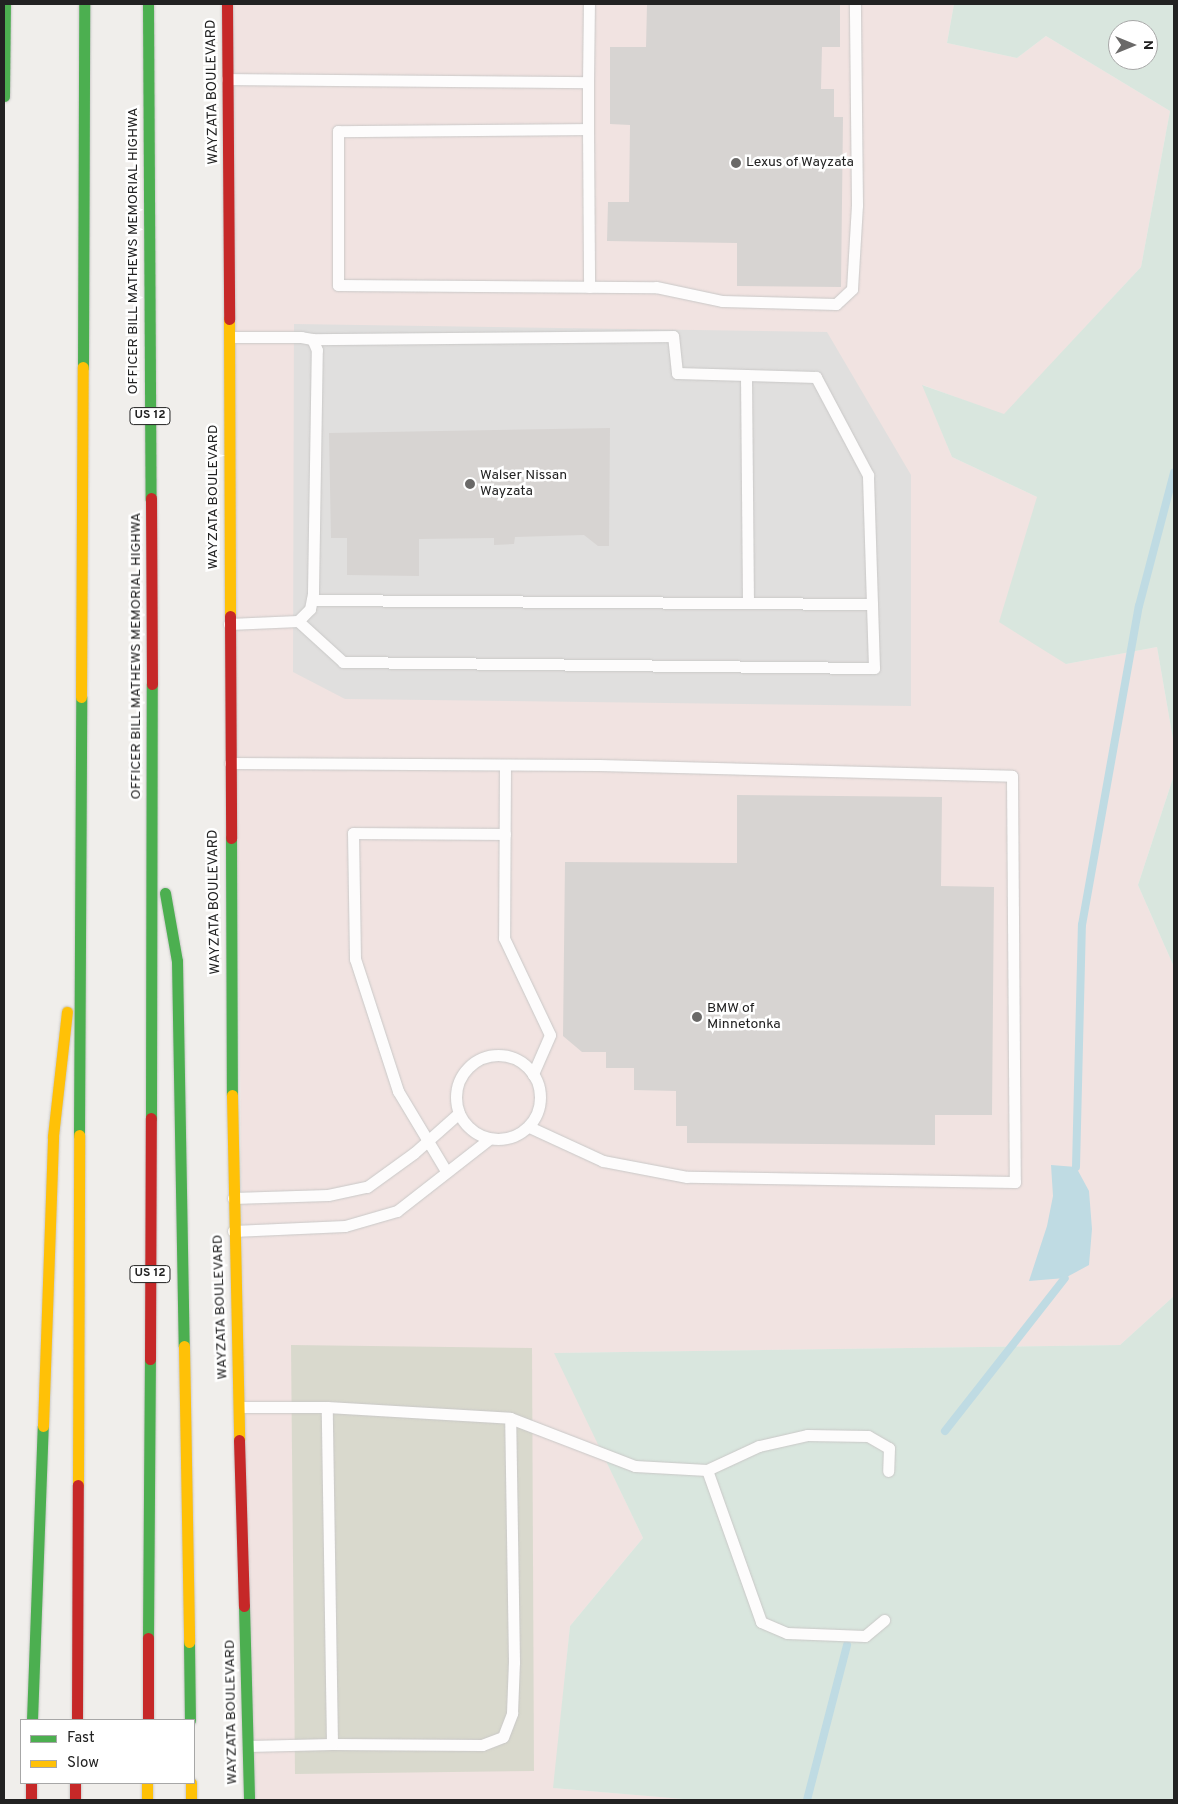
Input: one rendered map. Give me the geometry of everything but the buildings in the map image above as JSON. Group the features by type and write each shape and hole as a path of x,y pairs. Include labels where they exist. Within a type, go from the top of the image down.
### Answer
{"main road":[{"path":"4,96 5,4"},
{"path":"77,1719 82,869 84,4"},
{"name":"OFFICER BILL MATHEWS MEMORIAL HIGHWA","path":"148,4 153,828"},
{"name":"WAYZATA BOULEVARD","path":"227,4 230,337 228,763 233,1231 248,1800"},
{"path":"153,828 177,961 190,1719"},
{"name":"US 12","path":"148,1719 153,828"},
{"path":"32,1719 38,1522 49,1328 53,1136 82,869"},
{"path":"31,1784 31,1800"},
{"path":"75,1784 75,1800"},
{"path":"147,1784 147,1800"},
{"path":"191,1784 191,1800"}],"lane":[{"path":"589,4 589,287"},
{"path":"588,129 338,131 338,285 656,287 722,301 836,304 852,289 857,205 855,4"},
{"path":"227,79 588,82"},
{"path":"230,337 312,339 673,336 677,373 816,377 868,475 874,668 343,662 298,621"},
{"path":"229,624 298,621 310,609 312,600 317,350 312,339"},
{"path":"746,375 748,603"},
{"path":"312,600 872,604"},
{"path":"228,763 505,764 1012,776 1015,1182 687,1177 603,1161 529,1127"},
{"path":"505,764 504,938 550,1035 534,1074"},
{"path":"446,1171 430,1140 398,1092 355,959 353,833 505,834"},
{"path":"485,1057 512,1057 534,1074 540,1086 541,1101 529,1127 503,1140 489,1139 475,1134 459,1113 457,1085 468,1068 485,1057"},
{"path":"233,1198 328,1195 366,1187 430,1140 459,1113"},
{"path":"233,1231 354,1224 397,1211 489,1139"},
{"path":"239,1407 328,1407 510,1418 635,1466 707,1470 760,1446 807,1436 868,1436 889,1448 888,1471"},
{"path":"328,1407 332,1744"},
{"path":"248,1746 332,1744 482,1745 502,1737 512,1713 514,1662 510,1418"},
{"path":"707,1470 761,1622 787,1633 865,1636 884,1620"}],"shaded area":[{"path":"227,4 954,4 947,43 1017,58 1046,36 1170,111 1141,267 1004,415 923,385 952,457 1037,497 1066,664 1157,647 1174,745 1174,775 1138,885 1174,967 1174,1296 1120,1345 555,1353 643,1538 570,1626 554,1788 695,1800 249,1800"},
{"path":"954,4 1174,4 1174,745 1157,647 1066,664 999,622 1037,497 952,457 922,385 1004,414 1141,267 1170,111 1046,36 1017,58 947,43"},
{"path":"294,324 827,332 911,475 911,706 345,699 293,672"},
{"path":"1174,775 1174,967 1138,885"},
{"path":"1174,1296 1174,1800 695,1800 553,1788 570,1626 643,1538 554,1353 1120,1345"},
{"path":"291,1345 532,1348 534,1771 295,1774"}],"water":[{"path":"1051,1165 1076,1167 1089,1191 1092,1229 1089,1265 1065,1278 1029,1281 1047,1226 1053,1196"}],"waterway":[{"path":"1076,1167 1082,925 1139,606 1174,473"},
{"path":"945,1431 1065,1278"},
{"path":"807,1800 847,1645"}],"traffic: fast":[{"path":"4,96 5,4"},
{"path":"83,367 84,4"},
{"path":"148,4 151,498"},
{"path":"151,1118 152,684"},
{"path":"79,1135 81,697"},
{"path":"231,838 232,1095"},
{"path":"165,893 177,961 184,1346"},
{"path":"148,1638 150,1359"},
{"path":"32,1719 43,1426"},
{"path":"244,1606 249,1800"},
{"path":"189,1642 190,1719"}],"traffic: slow":[{"path":"229,319 230,616"},
{"path":"81,697 83,367"},
{"path":"43,1426 53,1136 67,1012"},
{"path":"232,1095 239,1440"},
{"path":"78,1485 79,1135"},
{"path":"184,1346 189,1642"},
{"path":"147,1784 147,1800"},
{"path":"191,1784 191,1800"}],"traffic: jam":[{"path":"227,4 229,319"},
{"path":"151,498 152,684"},
{"path":"230,616 231,838"},
{"path":"150,1359 151,1118"},
{"path":"239,1440 244,1606"},
{"path":"77,1719 78,1485"},
{"path":"148,1638 148,1719"},
{"path":"31,1784 31,1800"},
{"path":"75,1784 75,1800"}],"place":[{"name":"Lexus of Wayzata","path":"736,163"},
{"name":"Walser Nissan Wayzata","path":"470,484"},
{"name":"BMW of Minnetonka","path":"697,1017"}]}
